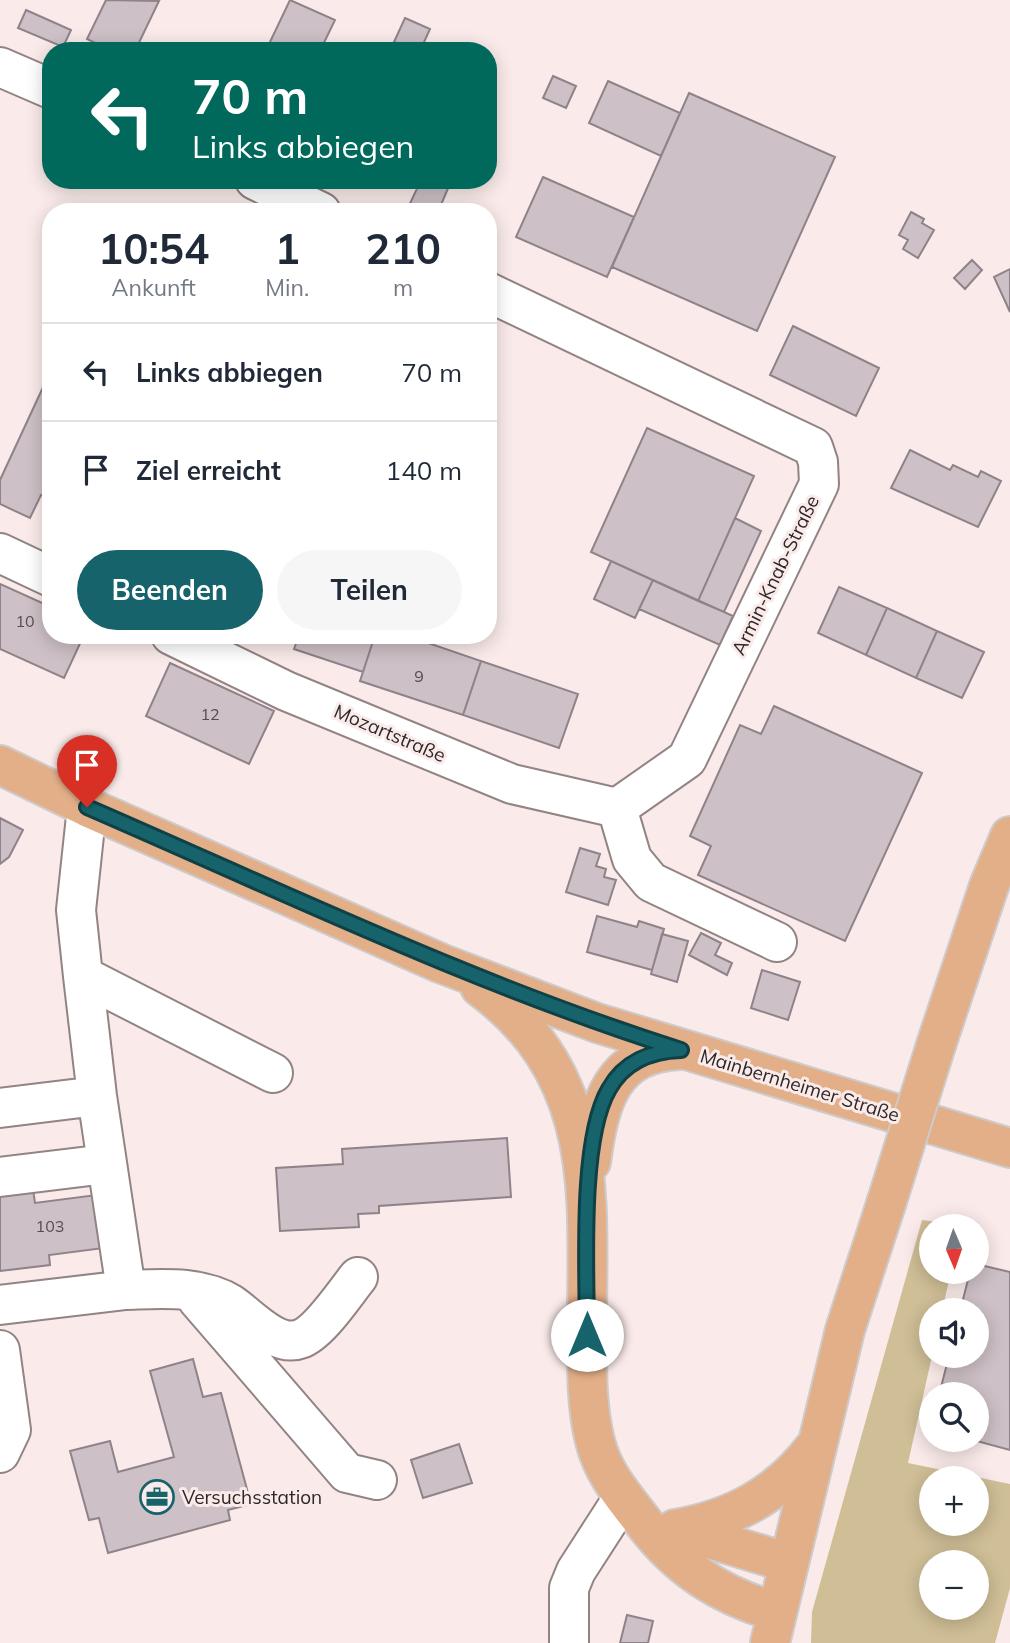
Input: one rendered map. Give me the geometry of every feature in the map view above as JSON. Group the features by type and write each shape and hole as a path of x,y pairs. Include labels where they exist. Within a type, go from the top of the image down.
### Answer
{"main road":[{"name":"Mainbernheimer Straße","path":"0,765 87,807 440,963 597,1023 1010,1148"},
{"path":"440,963 466,977 512,1015 549,1061 573,1114 581,1142 587,1197 587,1389 596,1443 612,1481 629,1505 682,1565 774,1628 845,1330 989,886 1010,836"},
{"path":"587,1197 593,1146 607,1091 629,1065 645,1056 662,1050 681,1050"},
{"path":"675,1529 723,1518 746,1508 786,1480 818,1443"},
{"path":"629,1505 675,1529 789,1563"}],"street":[{"path":"1,69 42,85"},
{"path":"274,189 302,203"},
{"name":"Armin-Knab-Straße","path":"497,296 813,446 818,463 819,484 687,758 617,808"},
{"path":"0,553 42,573"},
{"name":"Mozartstraße","path":"189,644 286,691 512,784 617,808"},
{"path":"87,807 76,910 97,1096 126,1290"},
{"path":"617,808 632,859 651,882 777,942"},
{"path":"83,976 273,1073"},
{"path":"0,1108 97,1096"},
{"path":"0,1177 106,1164"},
{"path":"0,1305 126,1290 181,1288 228,1302 282,1340 299,1340 312,1331 358,1277"},
{"path":"181,1288 201,1302 347,1474 377,1480"},
{"path":"0,1350 11,1430 0,1453"},
{"path":"569,1643 569,1588 576,1571 629,1505"}],"shaded area":[{"path":"919,1231 919,1284 948,1284 945,1298 919,1298 919,1368 929,1368 926,1382 919,1382 919,1414 908,1463 923,1466 919,1466 919,1536 989,1536 989,1480 1010,1484 1010,1588 995,1643 811,1643 812,1612"}],"building":[{"path":"106,0 159,1 139,42 93,42 87,39"},
{"path":"290,0 335,20 324,42 270,42"},
{"path":"26,10 71,30 65,42 51,42 18,28"},
{"path":"405,18 430,29 424,42 394,42"},
{"path":"553,76 576,86 566,108 543,98"},
{"path":"608,81 680,113 661,156 589,123"},
{"path":"689,93 835,157 757,331 612,267"},
{"path":"543,177 634,217 607,277 516,237"},
{"path":"417,189 448,189 442,203 410,203"},
{"path":"911,212 924,219 922,223 934,230 918,258 903,249 908,240 899,235"},
{"path":"972,260 982,270 965,289 954,278"},
{"path":"1010,269 1010,312 994,277"},
{"path":"793,326 879,368 856,416 770,375"},
{"path":"42,389 42,495 30,518 0,504 0,480"},
{"path":"647,428 754,476 698,601 591,552"},
{"path":"910,450 950,470 953,465 978,477 981,471 1001,481 978,527 891,488"},
{"path":"735,518 761,531 724,612 698,601"},
{"path":"611,561 653,580 635,618 594,599"},
{"path":"653,580 733,616 720,645 639,609"},
{"path":"0,584 42,603 42,644 80,644 64,678 0,649"},
{"path":"839,587 887,608 866,655 818,633"},
{"path":"887,608 937,631 916,678 866,655"},
{"path":"937,631 984,652 962,698 916,678"},
{"path":"296,644 372,644 363,672 294,649"},
{"path":"372,644 431,644 481,661 463,715 360,681"},
{"path":"481,661 578,694 559,748 463,715"},
{"path":"170,663 274,711 249,764 146,716"},
{"path":"774,706 922,773 845,941 698,875 711,846 690,836 740,725 761,734"},
{"path":"0,818 23,830 9,857 0,864"},
{"path":"580,848 600,854 596,866 606,869 604,877 616,880 608,905 566,892"},
{"path":"597,916 637,927 639,921 664,929 652,970 587,952"},
{"path":"701,933 721,943 715,955 732,963 727,975 689,955"},
{"path":"662,934 688,941 677,982 651,974"},
{"path":"762,970 800,982 788,1020 751,1008"},
{"path":"507,1138 511,1197 379,1206 379,1213 358,1214 359,1227 280,1231 276,1168 343,1164 342,1149"},
{"path":"33,1189 35,1203 96,1195 104,1248 49,1255 50,1265 0,1271 0,1194"},
{"path":"989,1267 1010,1272 1010,1450 989,1444 989,1382 942,1382 946,1368 989,1368 989,1298 963,1298 967,1284 989,1284"},
{"path":"193,1359 203,1397 221,1393 251,1504 228,1510 230,1520 108,1553 99,1518 89,1520 70,1451 110,1441 118,1472 174,1457 150,1371"},
{"path":"459,1444 472,1483 423,1498 411,1460"},
{"path":"627,1615 653,1621 648,1643 620,1643"}],"place":[{"name":"Versuchsstation","path":"157,1497"}],"route":[{"path":"87,807 440,963 597,1023 681,1050 662,1050 629,1065 616,1078 602,1103 593,1146 587,1197 587,1335"}]}
